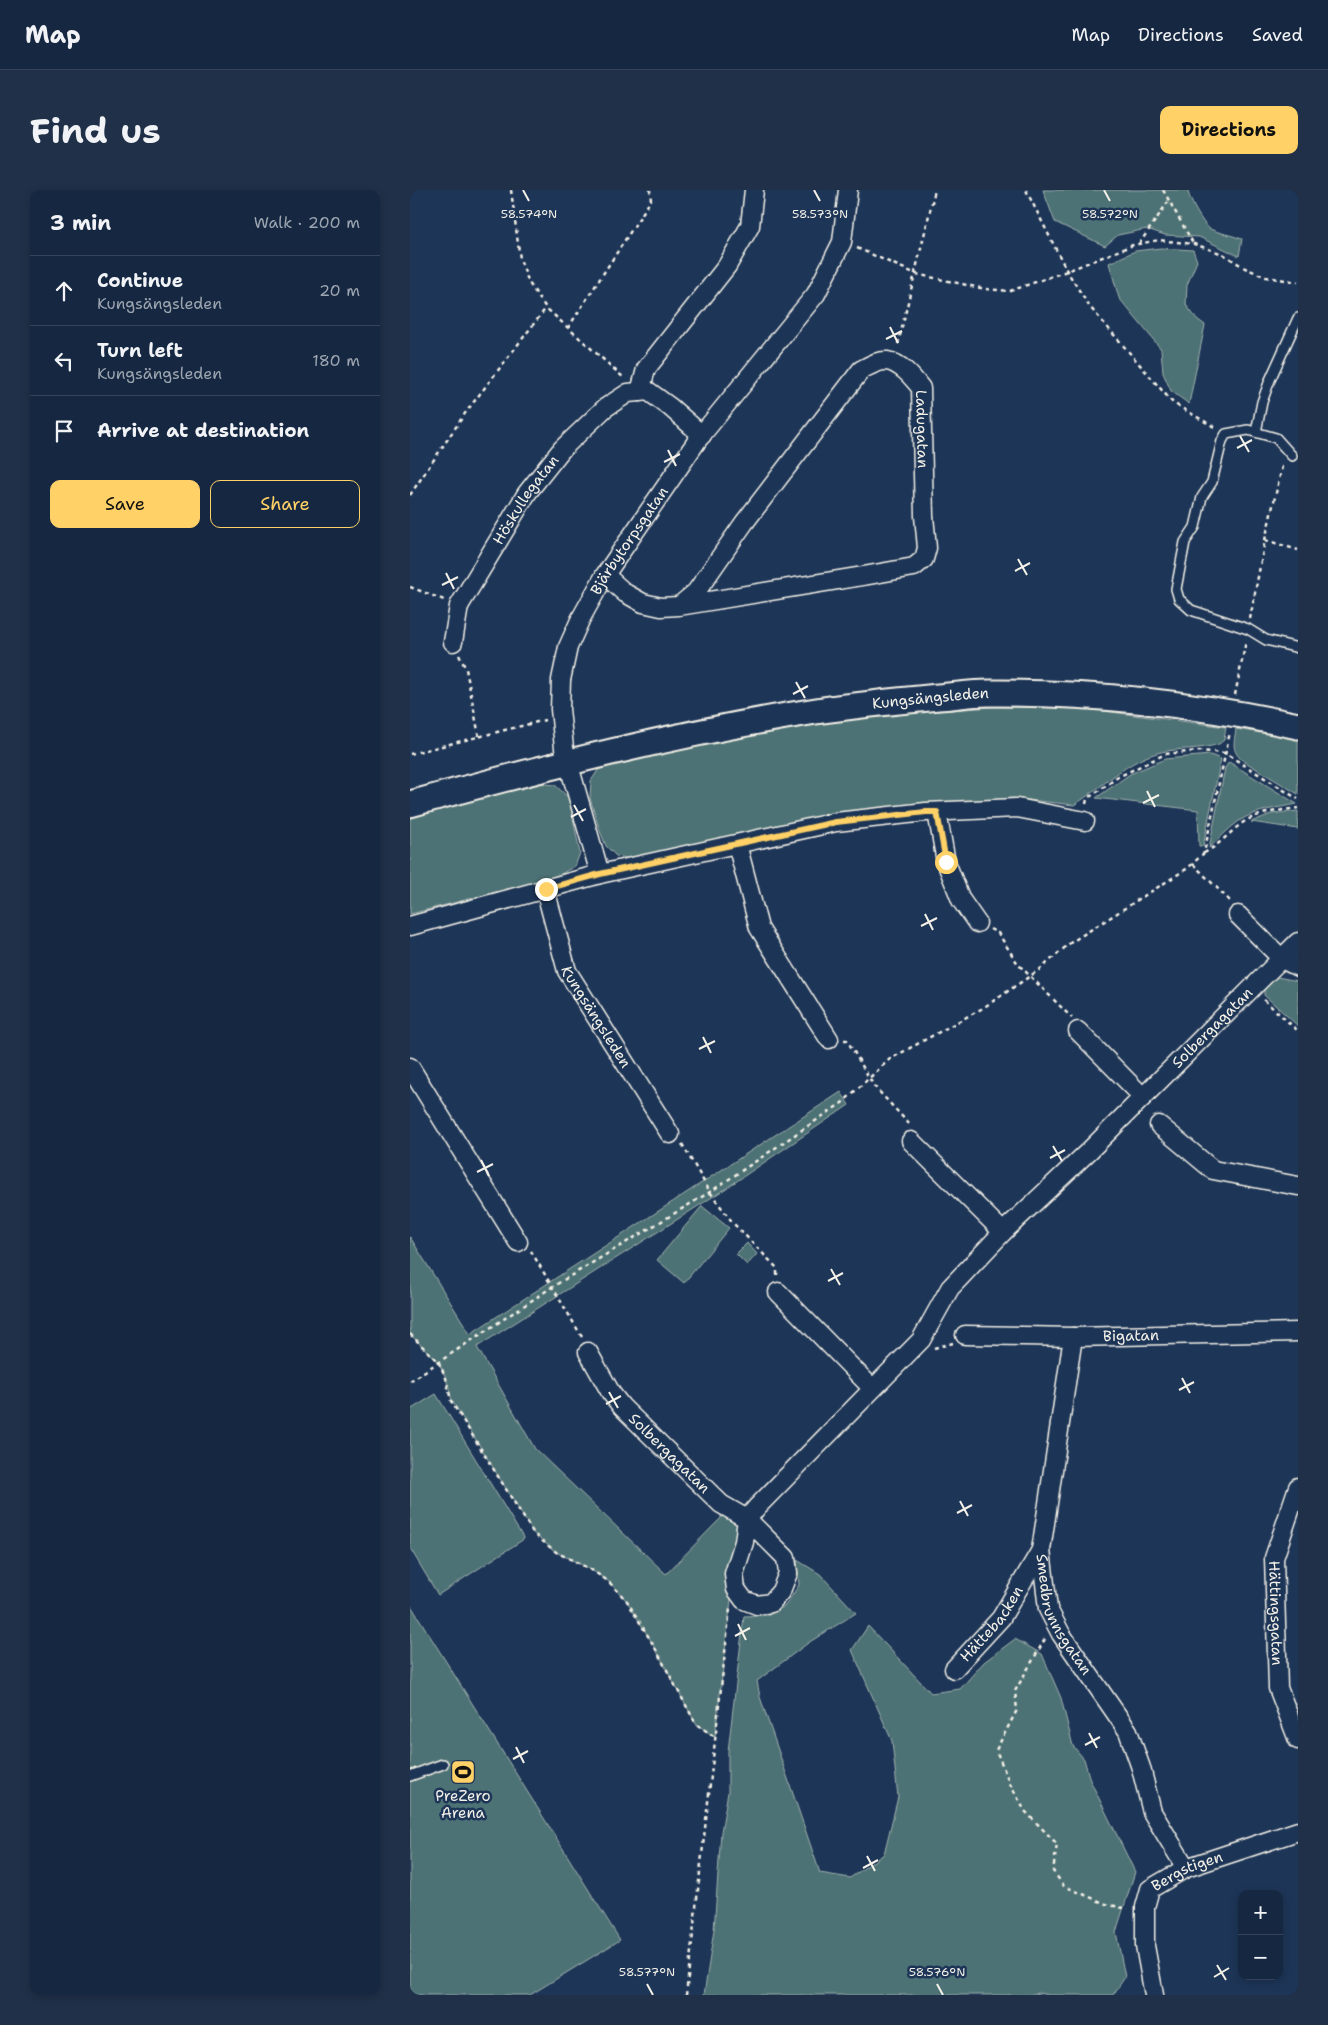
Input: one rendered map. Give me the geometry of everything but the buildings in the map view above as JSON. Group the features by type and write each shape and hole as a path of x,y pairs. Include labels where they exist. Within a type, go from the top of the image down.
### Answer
{"main road":[{"name":"Kungsängsleden","path":"410,804 567,762 764,720 876,702 986,693 1090,696 1195,708 1298,726"}],"street":[{"path":"702,434 648,391 640,392 646,368 727,266 750,226 754,190"},
{"name":"Bjärbytorpsgatan","path":"567,762 561,716 561,680 568,647 581,618 605,575 702,434 816,294 842,242 848,190"},
{"name":"Ladugatan","path":"605,575 625,593 643,604 661,607 678,606 914,567 924,559 927,548 924,516 921,388 913,377 898,366 887,361 873,363 861,370 744,523 696,592 678,606"},
{"name":"Höskullegatan","path":"453,642 459,606 526,493 562,449 605,408 628,393 640,392"},
{"path":"567,762 600,874"},
{"path":"410,926 600,874 836,822 937,812 1017,808 1084,821"},
{"path":"937,812 946,862 961,900 977,923"},
{"path":"737,844 760,928 829,1039"},
{"name":"Kungsängsleden","path":"546,889 567,971 670,1134"},
{"path":"1238,915 1282,958 1298,966"},
{"name":"Solbergagatan","path":"588,1352 611,1393 622,1407 721,1504 747,1519 757,1506 921,1340 950,1288 1003,1232 1143,1097 1298,942"},
{"path":"1078,1031 1143,1097"},
{"path":"410,1067 518,1242"},
{"path":"1159,1126 1213,1170 1298,1186"},
{"path":"911,1141 1003,1232"},
{"path":"778,1292 872,1388"},
{"name":"Bigatan","path":"965,1335 1073,1337 1298,1332"},
{"name":"Smedbrunnsgatan","path":"1073,1337 1041,1550 1048,1609 1055,1623 1128,1731 1141,1768 1152,1812 1186,1868"},
{"name":"Hättingsgatan","path":"1297,1491 1274,1558 1278,1688 1298,1740"},
{"name":"Hättebacken","path":"954,1669 1001,1618 1041,1550"},
{"name":"Bergstigen","path":"1154,1995 1145,1946 1145,1913 1150,1889 1186,1868 1298,1831"}],"lane":[{"path":"1256,432 1262,402 1270,380 1298,318"},
{"path":"1292,456 1276,438 1248,430 1226,434 1222,441 1212,482 1202,497 1195,527 1186,542 1176,589 1179,599 1191,610 1248,629 1266,640 1298,648"},
{"path":"410,1776 443,1764"}],"path":[{"path":"511,190 520,259 529,283 546,308 640,392"},
{"path":"568,328 650,200 650,190"},
{"path":"898,344 935,190"},
{"path":"1026,190 1067,271 1089,306 1173,403 1226,434"},
{"path":"1164,190 1194,244"},
{"path":"1140,244 1169,201"},
{"path":"842,242 916,274 985,289 1010,291 1132,245 1160,240 1194,244 1223,254 1245,268 1266,278 1298,282"},
{"path":"410,495 466,412 546,308"},
{"path":"1234,702 1265,540 1282,467 1292,456"},
{"path":"1265,540 1298,550"},
{"path":"410,587 459,606"},
{"path":"453,642 466,670 480,736"},
{"path":"410,754 561,716"},
{"path":"1204,853 1231,730"},
{"path":"1084,821 1086,799 1118,777 1165,754 1199,751 1225,753 1298,799"},
{"path":"410,1381 552,1287 710,1192 842,1103 890,1059 983,1008 1030,976 1070,943 1193,864 1243,822 1265,813 1298,808"},
{"path":"1193,864 1230,901 1238,915"},
{"path":"977,923 998,933 1018,964 1069,1014 1078,1031"},
{"path":"1252,989 1298,1031"},
{"path":"829,1039 847,1040 874,1086 910,1123 911,1141"},
{"path":"670,1134 681,1142 710,1192 733,1223 777,1268 778,1292"},
{"path":"518,1242 529,1249 579,1331 588,1352"},
{"path":"410,1334 439,1363 446,1378 452,1401 534,1534 556,1552 590,1569 608,1581 627,1602 654,1646 696,1724 715,1737"},
{"path":"911,1350 952,1344 965,1335"},
{"path":"686,1995 731,1603"},
{"path":"1055,1623 1015,1691 1017,1710 996,1750 1010,1784 1025,1811 1057,1844 1054,1871 1064,1886 1106,1904 1145,1913"}],"green space":[{"path":"1043,190 1188,190 1193,205 1207,227 1242,239 1239,256 1199,237 1165,235 1147,229 1118,235 1105,246 1055,222"},
{"path":"1161,248 1193,250 1197,261 1187,285 1186,305 1197,319 1205,325 1189,404 1171,391 1163,373 1161,349 1119,298 1109,263 1135,251"},
{"path":"993,707 1080,708 1226,727 1224,740 1219,744 1161,752 1137,761 1074,805 1012,798 944,804 627,858 616,856 606,846 590,798 591,781 598,770 630,759 752,734 872,716"},
{"path":"1236,729 1298,739 1298,794 1242,760 1236,753 1234,746"},
{"path":"1210,755 1221,759 1203,846 1199,846 1198,810 1096,798 1130,774 1165,759"},
{"path":"1229,762 1297,804 1267,810 1246,817 1231,827 1209,848 1225,768"},
{"path":"527,782 555,785 569,798 580,853 575,866 556,877 410,914 410,814"},
{"path":"1298,811 1298,829 1251,822 1271,814"},
{"path":"1277,977 1298,981 1298,1026 1264,995 1264,989"},
{"path":"841,1092 849,1105 725,1189 477,1347 535,1449 666,1574 721,1518 721,1504 747,1519 734,1574 715,1737 696,1724 654,1646 627,1601 608,1581 590,1569 556,1552 534,1534 452,1401 446,1378 439,1363 410,1334 410,1237 470,1334"},
{"path":"702,1206 729,1228 684,1283 657,1260"},
{"path":"747,1243 757,1254 747,1265 736,1254"},
{"path":"436,1394 524,1539 438,1595 410,1548 410,1410"},
{"path":"797,1560 820,1574 856,1613 808,1643 757,1681 760,1697 820,1873 850,1878 884,1854 898,1797 892,1741 852,1650 868,1626 931,1693 960,1689 984,1662 1015,1639 1042,1654 1061,1698 1073,1746 1084,1759 1090,1780 1135,1872 1116,1932 1125,1977 1113,1995 1049,1995 1039,1993 1027,1995 704,1995 714,1930 721,1832 728,1792 728,1751 744,1616 769,1615 785,1606 799,1585"},
{"name":"PreZero Arena","path":"410,1604 620,1940 530,1995 410,1995"}],"place":[{"name":"PreZero Arena","path":"463,1772"}],"route":[{"path":"546,889 600,874 836,822 926,812 937,812 946,862"}]}
